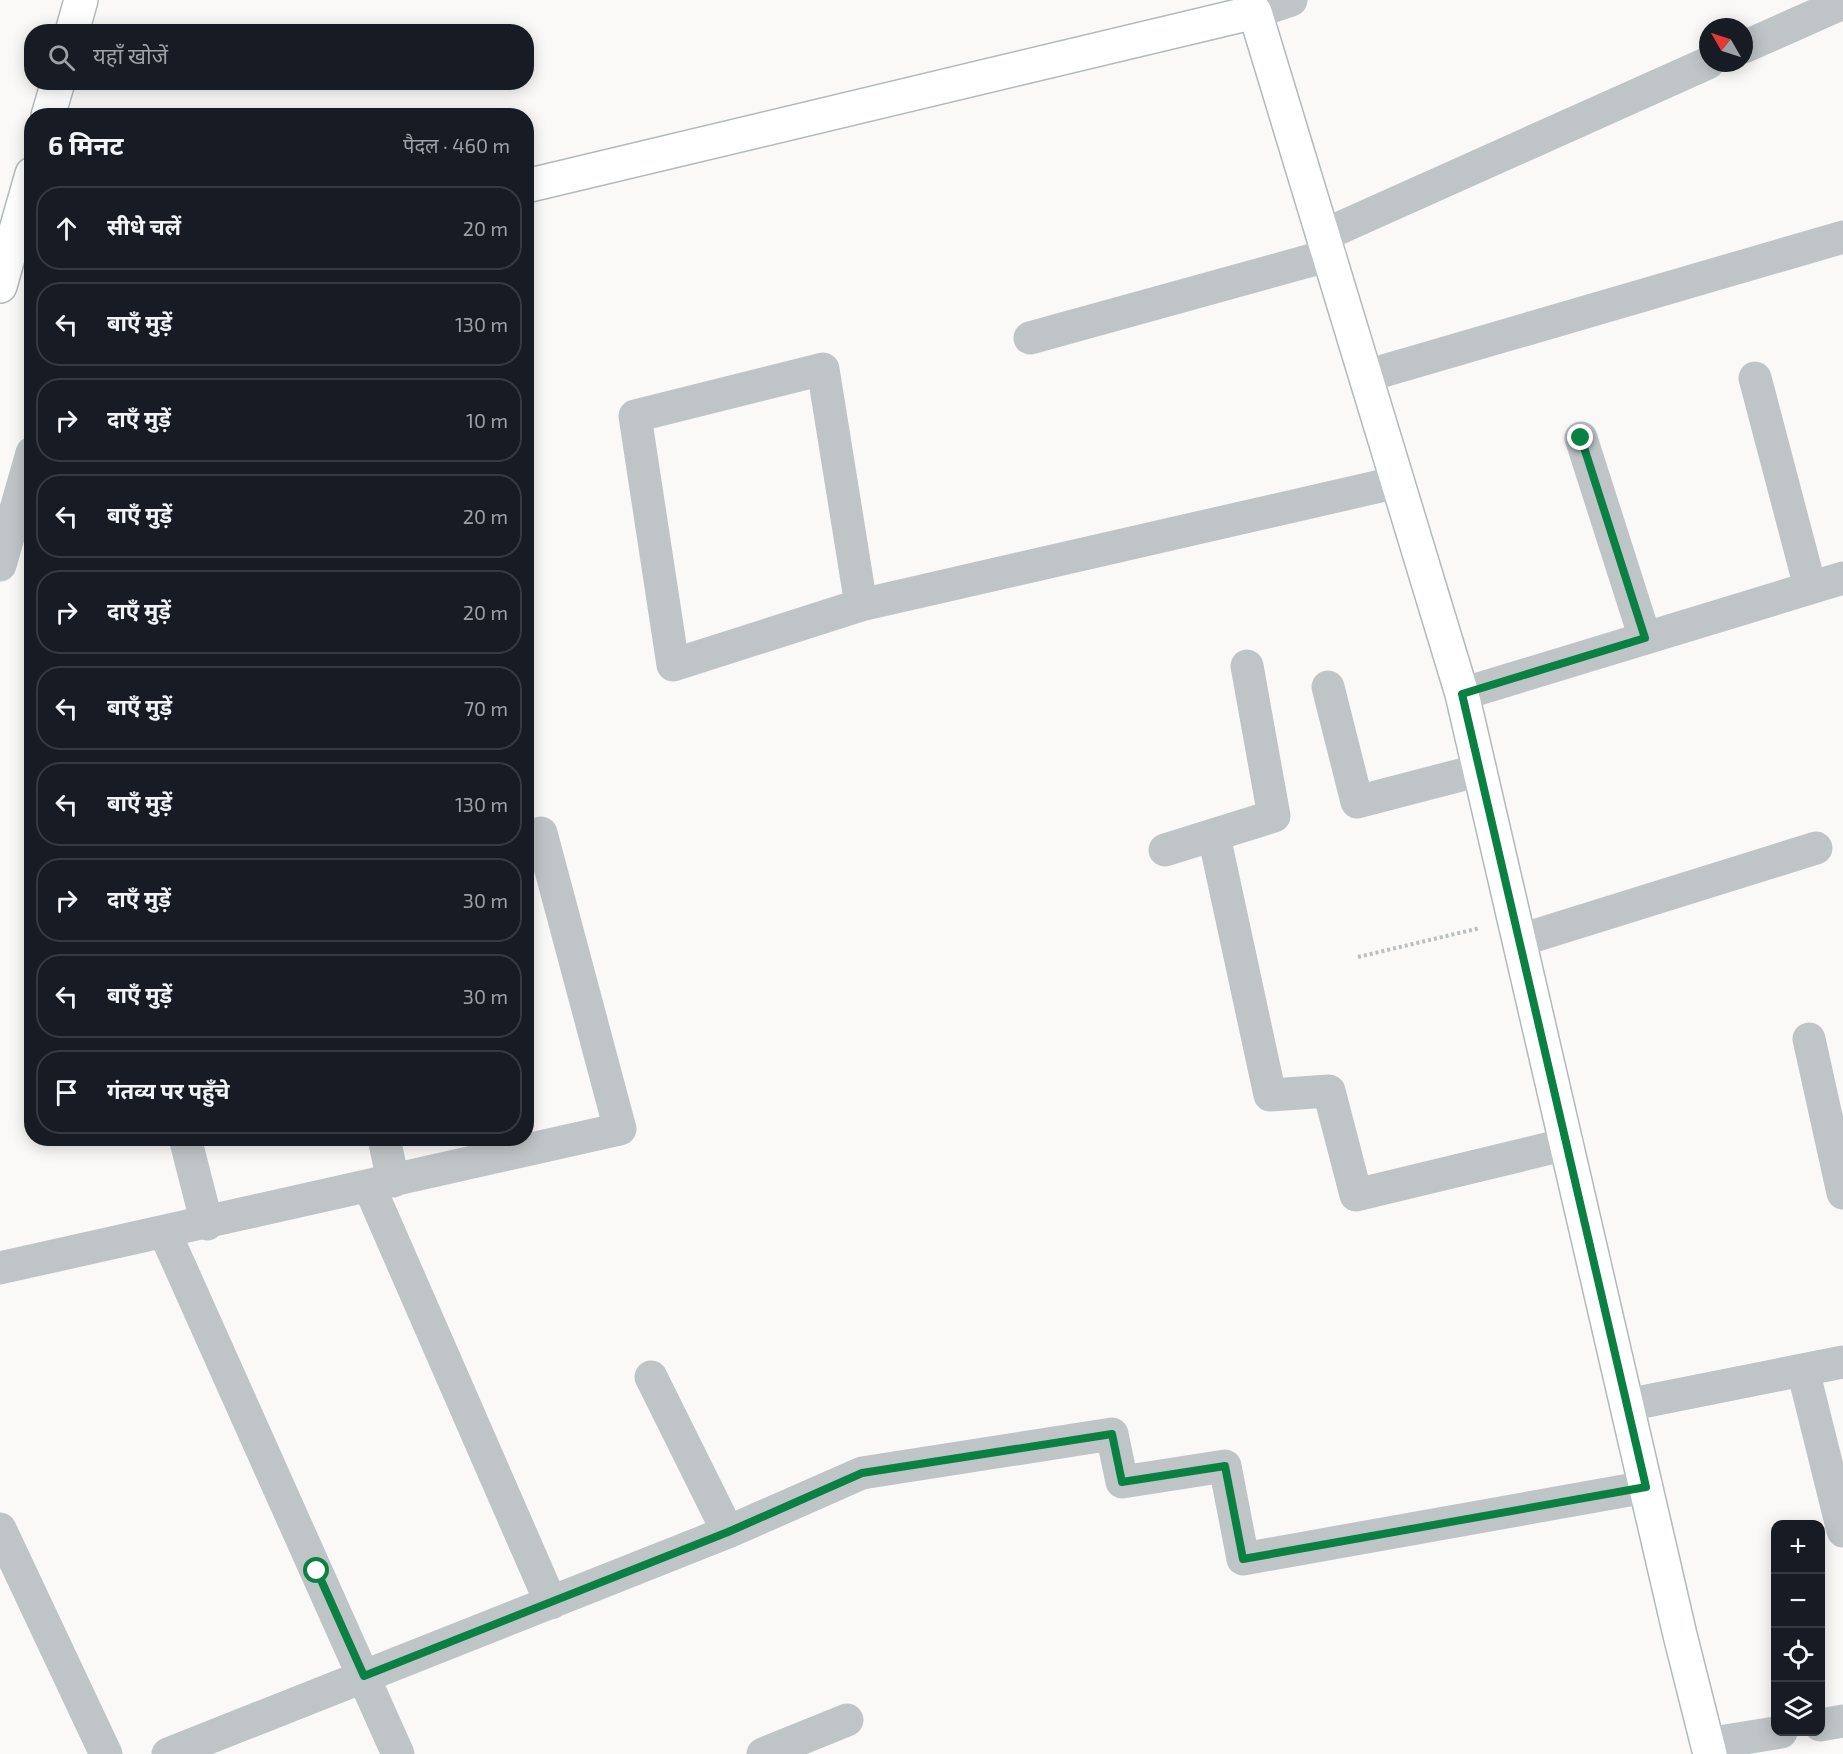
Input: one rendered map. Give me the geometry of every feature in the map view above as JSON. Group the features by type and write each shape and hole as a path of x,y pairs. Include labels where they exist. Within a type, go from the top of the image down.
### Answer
{"street":[{"path":"74,24 81,0"},
{"path":"534,184 1253,6 1291,0"},
{"path":"1753,43 1843,3"},
{"path":"1253,6 1462,694 1708,1749 1771,1733"},
{"path":"1030,338 1327,245 1699,67"},
{"path":"50,108 56,90"},
{"path":"0,286 21,248 24,228"},
{"path":"1366,376 1843,237"},
{"path":"861,605 823,369 635,416 673,665 861,605 1398,482"},
{"path":"1755,378 1810,586"},
{"path":"1581,438 1645,638"},
{"path":"0,565 24,481"},
{"path":"1462,694 1810,586 1843,578"},
{"path":"1166,850 1274,816 1247,666"},
{"path":"1328,687 1358,802 1480,771"},
{"path":"0,1268 207,1224 620,1129 541,833"},
{"path":"1214,836 1270,1095 1329,1091 1356,1195 1568,1144"},
{"path":"1518,929 1816,848"},
{"path":"1809,1039 1843,1193"},
{"path":"186,1146 207,1224"},
{"path":"383,1146 381,1184 551,1603"},
{"path":"165,1233 398,1754"},
{"path":"1627,1405 1843,1362"},
{"path":"1803,1370 1843,1531"},
{"path":"651,1377 728,1532"},
{"path":"168,1754 728,1532 862,1473 1112,1434 1122,1482 1225,1466 1243,1559 1646,1487"},
{"path":"0,1529 106,1754"},
{"path":"762,1754 847,1720"},
{"path":"1825,1724 1843,1721"}],"path":[{"path":"1358,957 1518,929"}],"route":[{"path":"317,1571 364,1676 728,1532 862,1473 1112,1434 1122,1482 1225,1466 1243,1559 1646,1487 1462,694 1645,638 1581,438"}]}
